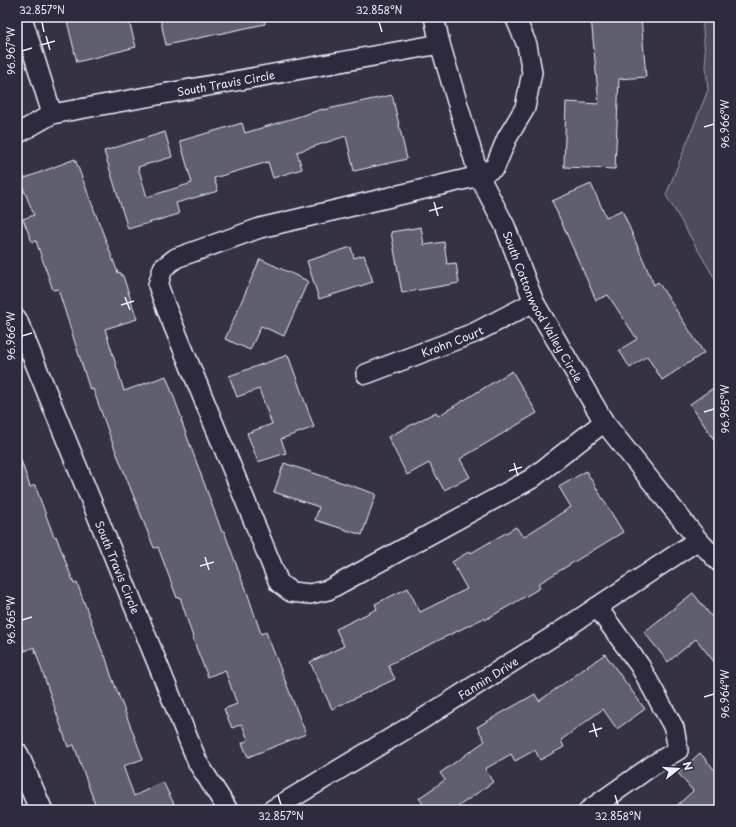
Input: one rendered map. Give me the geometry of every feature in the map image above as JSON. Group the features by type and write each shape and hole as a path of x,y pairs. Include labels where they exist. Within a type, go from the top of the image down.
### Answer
{"main road":[{"path":"17,754 40,810"}],"street":[{"path":"22,17 52,114"},
{"name":"South Cottonwood Valley Circle","path":"434,17 440,44 479,176 506,226 534,302 604,422 698,540 719,562"},
{"path":"515,17 527,45 532,72 525,108 507,138 495,167 479,176 260,228 176,258 163,268 158,284 165,305 279,583 291,592 310,594 328,590 530,479 604,422"},
{"name":"South Travis Circle","path":"17,134 52,114 440,44"},
{"name":"Krohn Court","path":"366,374 474,333 534,302"},
{"name":"South Travis Circle","path":"17,319 198,763 228,810"},
{"name":"Fannin Drive","path":"272,810 421,720 698,540"},
{"path":"589,810 653,765 678,750 674,728 640,666 597,607"}],"shaded area":[{"path":"702,17 719,17 719,286 666,195 708,90"}],"building":[{"path":"66,17 128,17 136,47 77,62"},
{"path":"160,17 264,17 265,24 166,45"},
{"path":"591,17 641,17 646,77 619,79 615,169 564,167 566,102 599,104"},
{"path":"392,95 407,159 354,171 346,136 297,152 302,169 273,178 268,162 214,178 218,191 176,203 179,214 128,229 104,151 165,132 172,157 138,167 147,197 192,183 180,141 242,123 245,133 323,109"},
{"path":"75,159 118,273 120,272 123,276 137,319 105,329 124,391 166,376 222,532 224,531 245,586 261,634 266,632 306,734 248,757 242,743 248,740 242,724 232,728 224,709 237,704 225,670 208,677 196,647 180,597 177,598 158,547 154,548 93,389 90,390 58,289 53,290 36,241 32,242 23,219 34,215 20,180"},
{"path":"591,184 606,217 622,210 654,285 658,282 704,353 662,380 647,356 630,368 619,350 637,339 608,295 596,300 552,201"},
{"path":"421,227 424,245 444,242 447,264 456,263 459,283 402,293 391,232"},
{"path":"351,247 354,258 364,255 373,282 319,299 307,261"},
{"path":"260,259 308,281 284,336 261,326 250,350 225,339"},
{"path":"288,355 314,427 281,439 286,453 258,462 247,433 272,424 259,389 237,397 229,376"},
{"path":"512,371 537,413 460,459 470,477 444,490 429,463 407,475 388,437 436,412 438,416"},
{"path":"719,384 719,447 690,404"},
{"path":"17,457 20,457 30,487 35,485 54,537 56,536 74,584 77,583 143,759 123,766 134,796 163,782 177,810 97,810 74,745 68,747 34,647 25,651 17,631"},
{"path":"284,463 376,494 362,535 315,520 319,507 274,492"},
{"path":"586,471 623,532 538,584 540,588 485,620 484,618 388,665 395,679 332,709 310,662 344,646 336,629 377,609 375,604 408,588 420,612 467,589 452,562 470,551 471,553 516,527 523,537 571,507 559,487"},
{"path":"693,593 719,626 719,668 696,639 668,662 644,632"},
{"path":"605,654 645,709 617,729 603,709 561,740 564,747 540,760 535,750 515,761 511,754 485,769 493,782 453,810 427,810 419,798 445,780 440,773 485,741 477,727 535,694 539,701"},
{"path":"700,753 719,775 719,810 672,810 693,791 678,773"}]}
